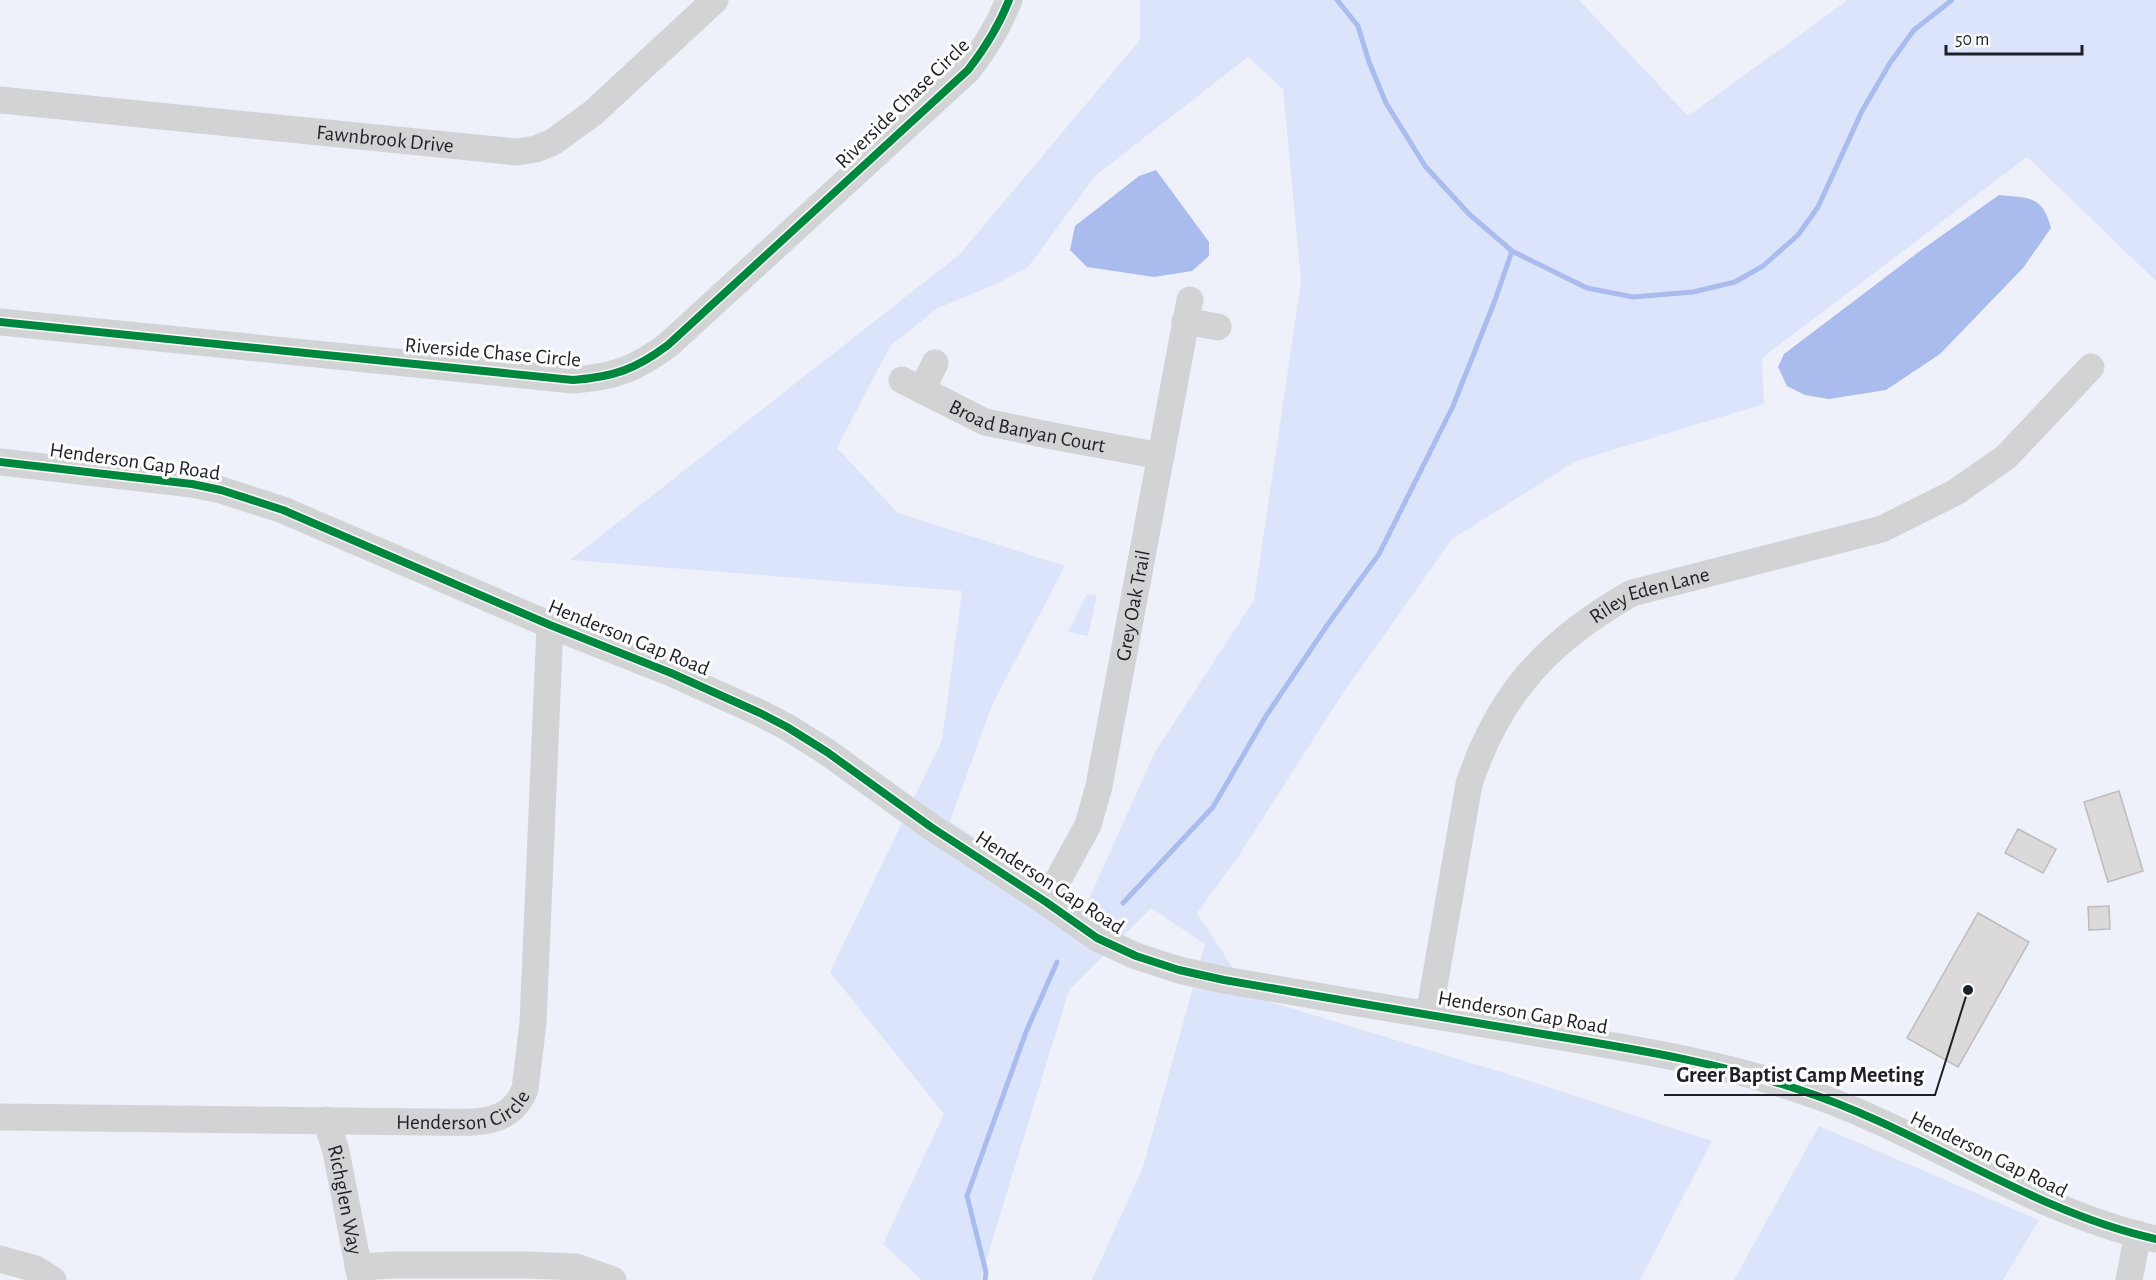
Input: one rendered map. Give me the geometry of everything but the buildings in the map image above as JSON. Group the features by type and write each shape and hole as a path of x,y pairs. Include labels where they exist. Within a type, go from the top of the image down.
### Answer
{"street":[{"name":"Fawnbrook Drive","path":"0,100 517,152 536,149 553,142 593,113 715,0"},
{"name":"Riverside Chase Circle","path":"0,322 573,380 615,375 648,360 668,345 968,70 998,27 1009,0"},
{"name":"Grey Oak Trail","path":"1046,902 1088,825 1098,786 1187,311 1218,327"},
{"name":"Broad Banyan Court","path":"935,363 912,385 985,422 1161,456"},
{"name":"Riley Eden Lane","path":"1429,1015 1469,784 1480,751 1497,717 1524,678 1561,640 1597,612 1632,593 1882,529 1956,492 2006,457 2091,367"},
{"name":"Henderson Gap Road","path":"0,462 192,484 231,493 283,510 550,625 671,673 788,727 827,752 931,827 1097,938 1136,956 1179,970 1224,980 1672,1056 1748,1073 1807,1092 1870,1117 2026,1194 2074,1214 2150,1234"},
{"name":"Henderson Circle","path":"0,1118 488,1121 510,1112 522,1097 525,1089 533,1023 550,625"},
{"name":"Richglen Way","path":"326,1120 336,1151 359,1273"},
{"path":"2128,1280 2150,1234"},
{"path":"0,1259 36,1269 53,1280"},
{"path":"359,1273 393,1265 528,1265 576,1267 613,1280"}],"shaded area":[{"path":"1140,0 1579,0 1688,116 1848,0 2156,0 2156,281 2027,157 1762,358 1764,404 1576,461 1452,539 1341,696 1238,857 1197,913 1251,996 1514,1076 1712,1141 1640,1280 1092,1280 1143,1167 1205,944 1151,908 1069,990 980,1280 922,1280 883,1244 944,1114 830,972 942,740 962,591 570,560 959,255 1140,40","holes":["1248,57 1283,89 1301,281 1254,600 1155,752 1084,910 950,821 992,705 1065,566 898,513 837,448 890,346 938,308 996,284 1028,267 1096,175"]},
{"path":"1087,594 1097,595 1088,636 1068,632"},
{"path":"1819,1126 2039,1220 2003,1280 1734,1280"}],"water":[{"path":"1156,170 1209,242 1209,256 1192,271 1154,277 1087,267 1070,250 1075,226 1139,176"},
{"path":"1999,195 2033,200 2044,209 2051,228 2023,268 1940,354 1886,390 1829,399 1805,395 1787,386 1778,367 1784,354 1920,251"}],"waterway":[{"path":"1337,0 1358,26 1369,62 1386,103 1425,166 1469,214 1512,251 1587,288 1633,297 1693,292 1735,282 1763,266 1798,235 1818,207 1862,111 1890,63 1914,30 1952,0"},
{"path":"1123,903 1213,807 1266,716 1379,554 1453,406 1512,251"},
{"path":"985,1280 986,1272 967,1196 1026,1032 1057,962"}],"cycle path":[{"path":"0,322 573,380 613,374 635,366 668,345 968,70 1001,19 1009,0"},
{"path":"0,462 192,484 221,490 283,510 550,625 671,673 787,727 827,752 931,827 1097,938 1136,956 1179,970 1224,980 1637,1050 1736,1071 1800,1090 1890,1126 2064,1210 2156,1239"}],"place":[{"name":"Greer Baptist Camp Meeting","path":"1968,990"}]}
